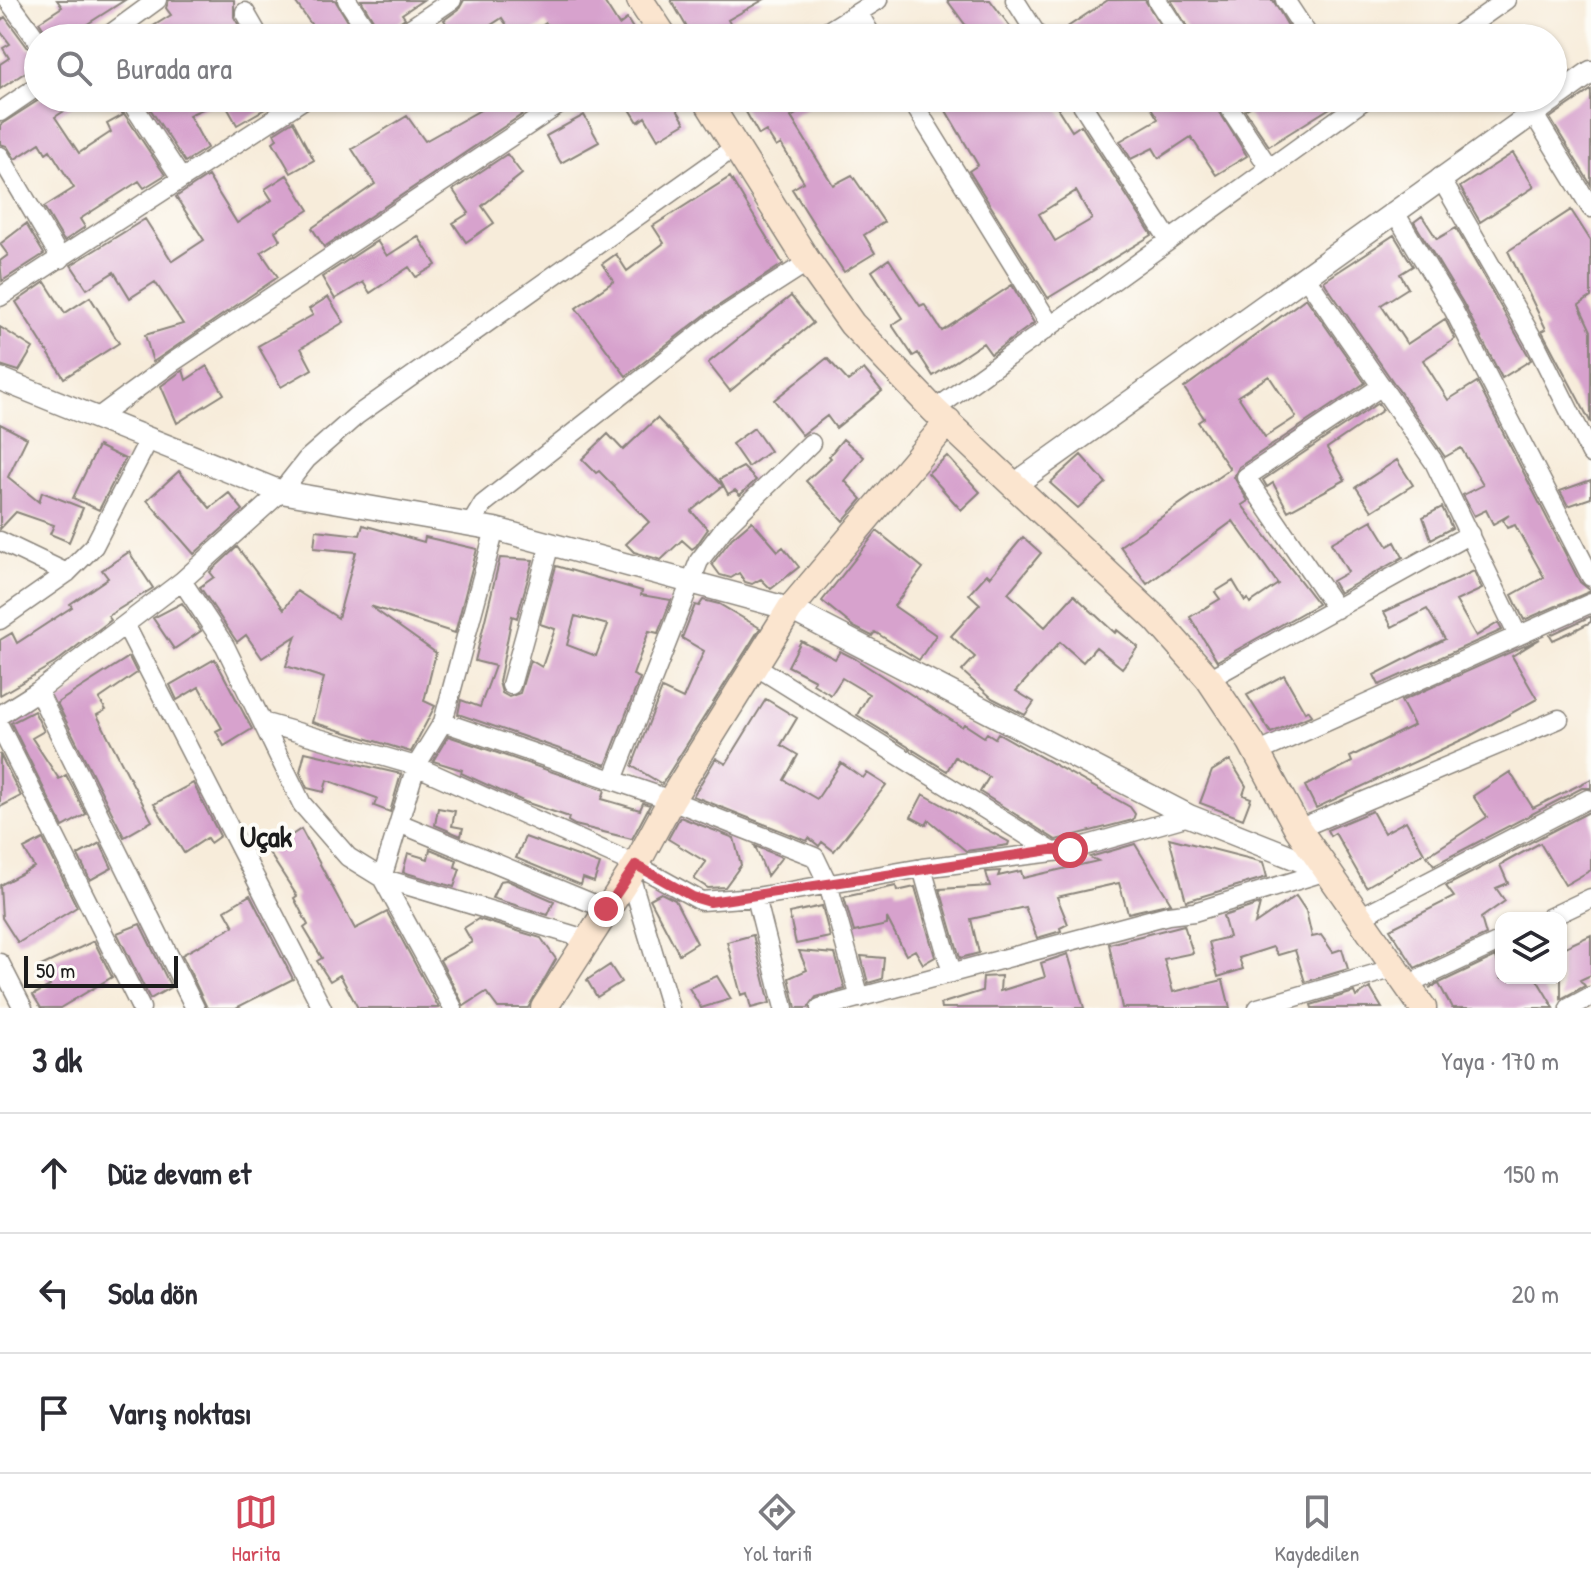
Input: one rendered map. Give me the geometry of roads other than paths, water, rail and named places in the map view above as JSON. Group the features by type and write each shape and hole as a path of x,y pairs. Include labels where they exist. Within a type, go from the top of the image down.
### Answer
{"main road":[{"path":"644,1 656,24"},
{"path":"715,112 808,262 852,324 941,416 1156,619 1209,679 1257,753 1298,829 1423,1008"},
{"path":"544,1008 633,870 671,800 790,609 941,416"}],"street":[{"path":"8,0 26,24"},
{"path":"124,24 157,0"},
{"path":"347,0 363,24"},
{"path":"417,24 452,0"},
{"path":"842,24 878,0"},
{"path":"1015,0 1030,24"},
{"path":"1157,0 1173,24"},
{"path":"1285,0 1301,24"},
{"path":"1472,24 1506,0"},
{"path":"245,12 252,24"},
{"path":"859,14 865,24"},
{"path":"1567,89 1591,72"},
{"path":"0,112 24,96"},
{"path":"138,112 181,178"},
{"path":"0,297 283,112"},
{"path":"97,418 173,362 548,112"},
{"path":"919,112 1051,326"},
{"path":"1087,112 1169,240"},
{"path":"1232,112 1270,169"},
{"path":"941,416 1051,326 1270,169 1344,112"},
{"path":"1014,485 1533,113 1591,208"},
{"path":"0,715 38,691 182,581 281,492 307,459 356,416 735,147"},
{"path":"0,156 61,259"},
{"path":"1440,177 1536,344 1591,454"},
{"path":"1394,211 1453,309 1591,577"},
{"path":"471,524 483,504 713,323 808,262"},
{"path":"1305,276 1434,462 1518,636"},
{"path":"0,379 281,492 495,529 790,609 1189,816 1327,871"},
{"path":"1336,609 1246,477 1382,386"},
{"path":"0,620 67,573 94,546 148,441"},
{"path":"613,780 689,584 710,543 811,443"},
{"path":"453,1008 382,878 416,766 443,722 495,529"},
{"path":"1209,679 1470,534"},
{"path":"0,541 67,573"},
{"path":"511,685 550,544"},
{"path":"182,581 225,646 302,804 348,857 382,878 586,939"},
{"path":"1257,753 1591,603"},
{"path":"126,626 322,1008"},
{"path":"754,665 1050,850"},
{"path":"38,691 195,1008"},
{"path":"1298,829 1559,719"},
{"path":"262,722 416,766 701,901 756,897 922,868 1050,850 1070,850 1189,816"},
{"path":"443,722 671,800 815,857 828,884 860,998"},
{"path":"0,727 141,1008"},
{"path":"1360,917 1588,799"},
{"path":"399,823 606,909"},
{"path":"922,868 952,973"},
{"path":"633,870 670,1008"},
{"path":"820,1008 1168,915 1194,912 1327,871"},
{"path":"756,897 784,1008"},
{"path":"1562,912 1591,898"},
{"path":"1258,1008 1401,977 1495,943"},
{"path":"0,963 23,1008"},
{"path":"1569,1008 1591,996"}],"district":[{"name":"Uçak","path":"266,836"}]}
